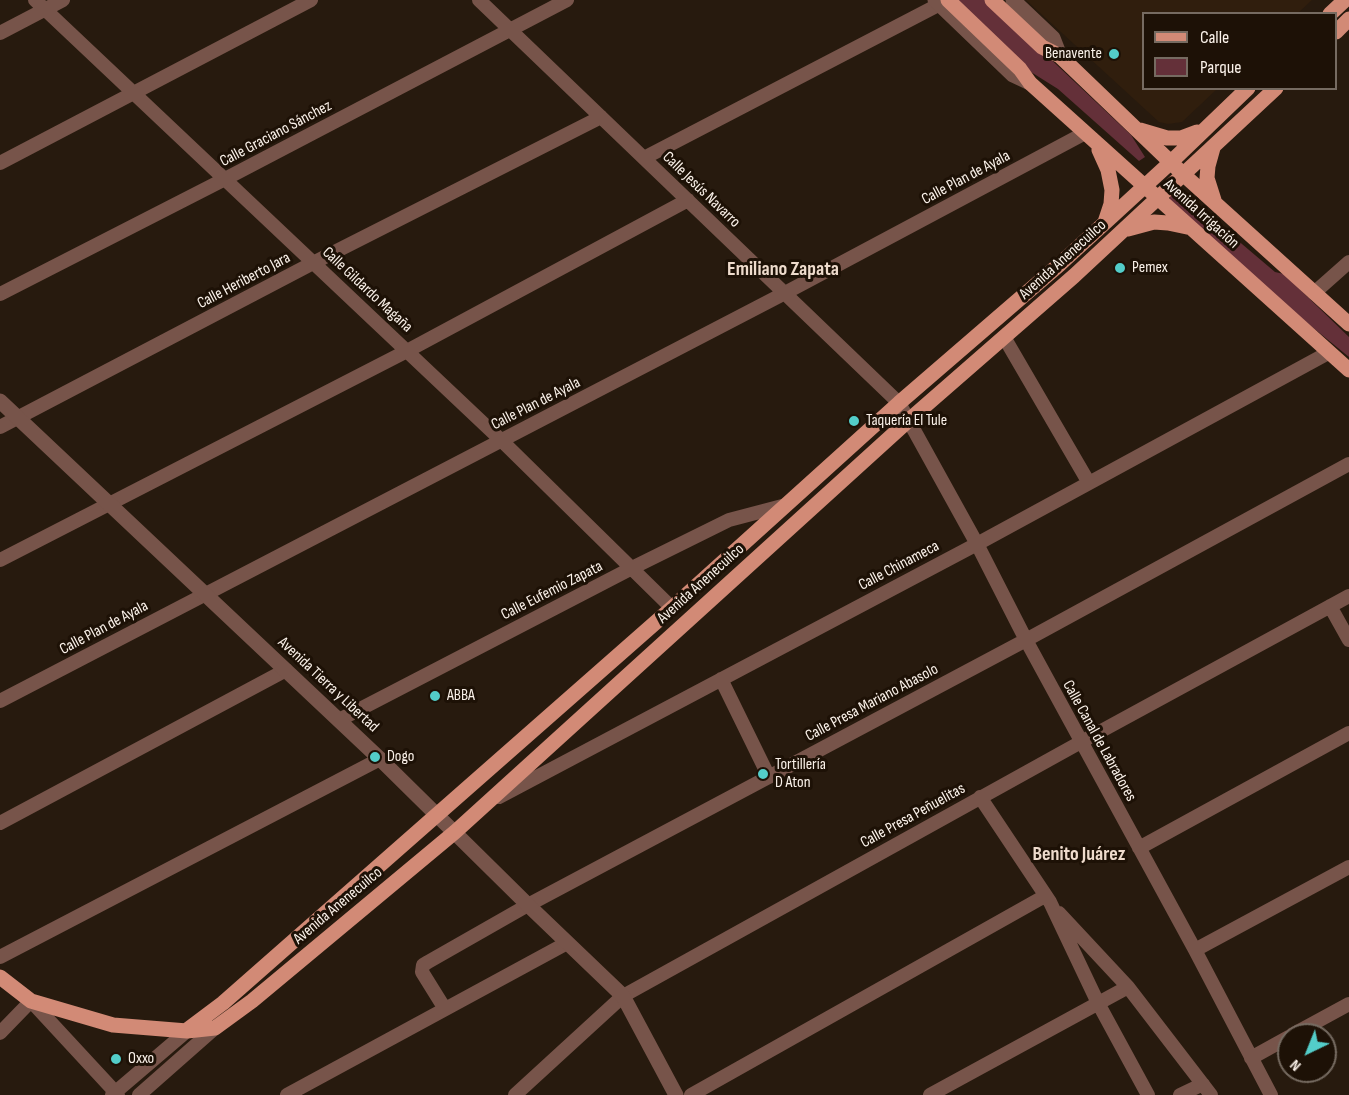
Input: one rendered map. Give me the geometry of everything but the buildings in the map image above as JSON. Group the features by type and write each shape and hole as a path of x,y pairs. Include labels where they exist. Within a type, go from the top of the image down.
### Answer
{"main road":[{"name":"Avenida Irrigación","path":"992,0 1042,48 1060,56 1184,175 1349,324"},
{"path":"1332,12 1345,0"},
{"name":"Avenida Irrigación","path":"941,1 1020,69 1030,83 1349,370"},
{"path":"1337,30 1349,19"},
{"name":"Avenida Anenecuilco","path":"187,1031 223,1003 672,608 1104,224 1246,90"},
{"name":"Avenida Anenecuilco","path":"215,1028 252,1001 455,832 909,420 1158,199 1274,90"},
{"path":"1136,129 1167,138 1181,138 1203,130"},
{"path":"1097,144 1108,171 1112,190 1111,204 1104,224"},
{"path":"1213,148 1207,178 1215,203"},
{"path":"1121,232 1154,222 1190,228"},
{"path":"0,977 31,1001 113,1025 187,1031 215,1028"}],"street":[{"path":"0,33 40,5 63,0"},
{"path":"0,163 312,0"},
{"name":"Calle Jesús Navarro","path":"479,0 899,404"},
{"name":"Calle Graciano Sánchez","path":"0,294 567,0"},
{"name":"Avenida Irrigación","path":"1013,0 1053,38 1060,56"},
{"path":"644,158 941,1"},
{"name":"Calle Gildardo Magaña","path":"40,5 502,441 672,608"},
{"name":"Calle Heriberto Jara","path":"0,427 313,263 601,117"},
{"name":"Calle Plan de Ayala","path":"0,701 785,293 1085,133"},
{"path":"0,560 406,351 688,200"},
{"path":"1314,293 1349,262"},
{"path":"1004,337 1089,483"},
{"name":"Calle Chinameca","path":"483,805 977,544 1328,353"},
{"name":"Avenida Tierra y Libertad","path":"0,401 380,759 622,996 676,1095"},
{"name":"Calle Canal de Labradores","path":"899,404 977,544 1026,640 1195,950 1271,1095"},
{"name":"Calle Presa Mariano Abasolo","path":"445,1009 422,972 423,965 528,905 1026,640 1349,464"},
{"name":"Calle Eufemio Zapata","path":"339,720 729,520 786,505"},
{"name":"Calle Presa Peñuelitas","path":"515,1095 622,996 1349,596"},
{"path":"1330,606 1349,640"},
{"path":"0,823 286,670"},
{"path":"721,679 769,777"},
{"path":"1139,848 1349,733"},
{"path":"0,957 380,759"},
{"path":"980,797 1048,899 1098,1004 1148,1095"},
{"path":"1195,950 1349,867"},
{"path":"1048,899 1128,987 1207,1090 1180,1095"},
{"path":"691,1095 1048,899"},
{"path":"287,1095 567,943"},
{"path":"930,1095 1128,987"},
{"path":"0,1033 31,1001 115,1094"},
{"path":"1315,1023 1349,1004"},
{"name":"Avenida Anenecuilco","path":"140,1095 215,1028"},
{"name":"Avenida Anenecuilco","path":"115,1094 187,1031"},
{"path":"1251,1058 1277,1044"}],"shaded area":[{"name":"Benavente","path":"1026,0 1312,0 1299,12 1142,12 1142,90 1216,90 1182,122 1168,124 1159,122"}],"green space":[{"path":"951,0 988,0 1131,135 1145,157 1139,161 1058,89 1023,67"},
{"path":"1172,192 1183,194 1275,272 1284,274 1349,337 1349,357 1295,313 1173,205 1170,199"}],"place":[{"name":"Benavente","path":"1114,54"},
{"name":"Pemex","path":"1120,268"},
{"name":"Taquería El Tule","path":"854,421"},
{"name":"ABBA","path":"435,696"},
{"name":"Dogo","path":"375,757"},
{"name":"Tortillería D Aton","path":"763,774"},
{"name":"Oxxo","path":"116,1059"}],"district":[{"name":"Emiliano Zapata","path":"783,270"},
{"name":"Benito Juárez","path":"1079,855"}]}
